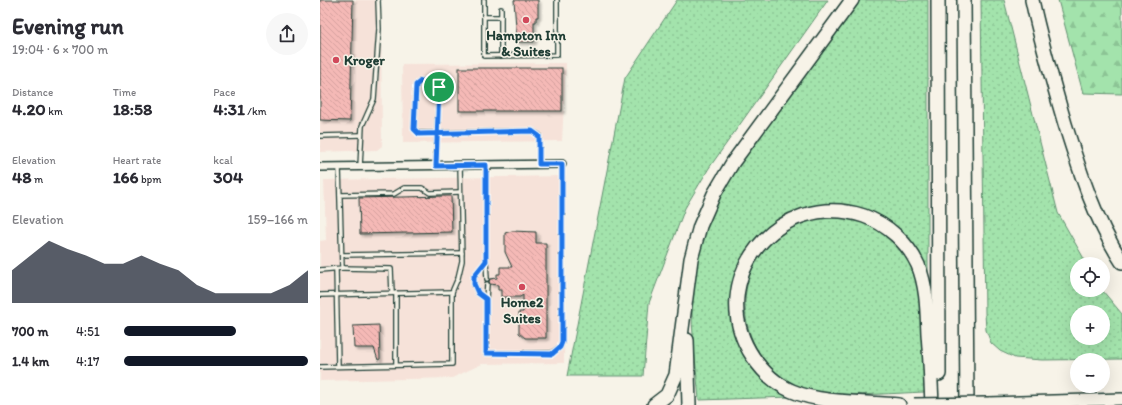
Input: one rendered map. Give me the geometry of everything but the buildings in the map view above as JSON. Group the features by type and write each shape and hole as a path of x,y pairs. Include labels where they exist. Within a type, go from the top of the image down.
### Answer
{"highway":[{"path":"654,405 667,395 674,382 678,368 684,304 696,239 706,211 717,188 733,162 852,0"},
{"path":"938,0 939,405"},
{"path":"964,0 967,405"},
{"path":"1032,0 1054,84 1082,178 1098,219 1122,262"},
{"path":"899,405 824,399 798,393 774,380 753,356 743,337 738,317 737,300 740,282 747,263 758,245 783,224 811,213 830,210 848,212 879,223 889,229 905,245 917,264 926,295 932,405"},
{"path":"684,304 689,405"},
{"path":"967,358 971,405"}],"main road":[{"path":"885,405 1122,399"}],"street":[{"path":"320,167 562,164"}],"lane":[{"path":"360,167 362,126 374,99 379,29 378,0"},
{"path":"484,0 484,56 557,56 558,0"},
{"path":"501,9 501,56"},
{"path":"484,16 501,16"},
{"path":"436,166 437,133 439,87 434,82 421,81 416,85 414,129 419,134 437,133 532,131 539,136 539,164"},
{"path":"320,136 361,135"},
{"path":"487,284 486,353 552,354 560,347 562,342 562,164"},
{"path":"486,165 487,279"},
{"path":"320,366 452,364 452,292 458,278 462,253 460,166"},
{"path":"339,167 342,268"},
{"path":"340,195 394,194 404,188 422,188 430,193 460,192"},
{"path":"342,255 462,253"},
{"path":"486,261 474,276 474,284 478,293 486,299"},
{"path":"320,270 342,268 391,269 394,293 396,365"},
{"path":"336,269 338,294 338,366"},
{"path":"320,295 452,292"}],"shaded area":[{"path":"320,0 381,0 382,146 377,150 320,152"},
{"path":"566,63 562,141 403,143 402,64"},
{"path":"566,176 564,363 482,364 452,378 320,381 320,241 326,240 324,180"}],"green space":[{"path":"677,0 828,0 709,168 685,208 649,303 643,376 567,376 625,78"},
{"path":"858,0 928,0 928,278 897,229 808,208 786,216 765,229 744,256 734,285 731,310 737,338 751,364 791,397 699,400 692,325 692,294 697,255 704,231 726,187 753,145"},
{"path":"981,0 1004,0 1058,213 1083,257 1070,257 1070,297 1108,297 1122,314 1122,359 1110,359 1110,353 1070,353 1070,360 1015,358 1000,351 991,343 986,330"},
{"path":"1058,0 1122,0 1122,94 1083,93"},
{"path":"831,216 864,223 889,237 905,256 915,278 921,304 925,392 845,395 814,392 803,389 780,376 763,358 751,337 746,313 746,290 753,267 767,246 787,228 803,221"}],"place":[{"name":"Hampton Inn & Suites","path":"526,20"},
{"name":"Kroger","path":"336,60"},
{"name":"Home2 Suites","path":"522,287"}],"route":[{"path":"439,87 434,82 421,81 416,85 414,129 419,134 437,133 532,131 539,136 539,164 562,164 562,342 560,347 552,354 486,353 486,299 478,293 474,284 474,276 486,261 486,165 436,166 437,133 439,87"}]}
